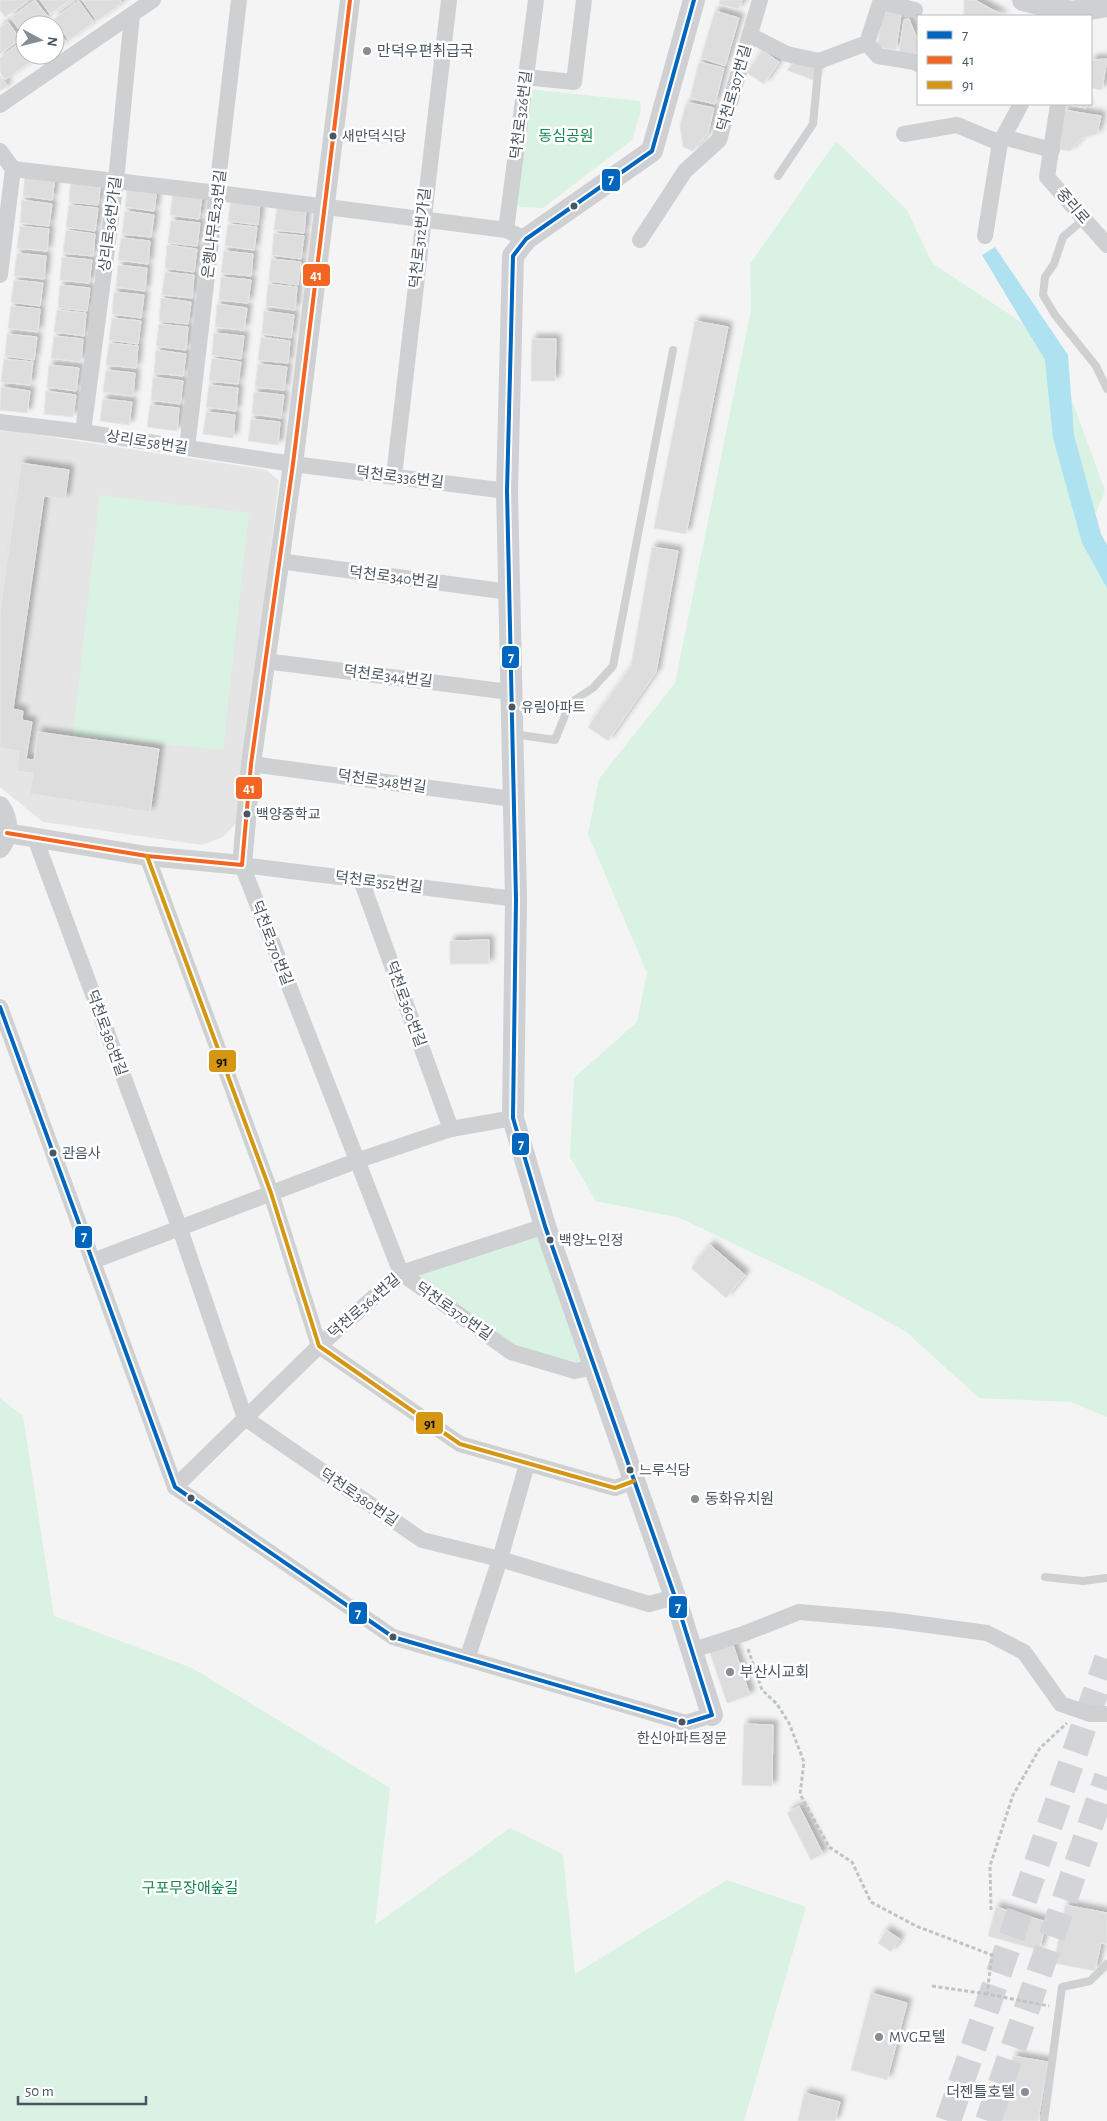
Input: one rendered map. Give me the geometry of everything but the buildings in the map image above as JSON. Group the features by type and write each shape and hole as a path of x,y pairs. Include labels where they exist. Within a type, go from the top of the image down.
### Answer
{"main road":[{"path":"694,0 652,151 516,235 513,256 507,491 516,899 513,1118 545,1226 675,1596 712,1715"},
{"path":"1023,0 1071,9 1107,6"}],"street":[{"path":"0,104 153,0"},
{"name":"은행나무로23번길","path":"186,448 218,193 239,0"},
{"path":"0,806 8,822 4,840 35,838 147,856 242,865 250,764 293,464 350,0"},
{"name":"덕천로312번가길","path":"394,476 448,0"},
{"name":"덕천로326번길","path":"516,235 525,77 536,0"},
{"path":"525,77 574,82 584,0"},
{"name":"덕천로307번길","path":"640,240 685,171 719,140 760,0"},
{"path":"868,43 881,1 915,10"},
{"name":"상리로36번가길","path":"83,432 116,180 132,15"},
{"path":"750,35 787,54 819,61 868,43"},
{"path":"868,43 878,56 917,63"},
{"path":"985,236 1002,140 1020,105"},
{"name":"중리로","path":"1058,105 1047,177 1107,245"},
{"path":"904,134 957,125 1002,140 1052,150"},
{"path":"0,151 13,169 4,216 0,274"},
{"path":"13,169 218,193 516,235"},
{"name":"상리로58번길","path":"0,422 83,432 293,464"},
{"name":"덕천로336번길","path":"293,464 507,491"},
{"name":"덕천로340번길","path":"279,561 509,592"},
{"name":"덕천로344번길","path":"265,660 510,692"},
{"name":"덕천로348번길","path":"250,764 514,798"},
{"name":"덕천로380번길","path":"35,838 180,1228 245,1418 422,1540 500,1559 649,1604 675,1596"},
{"path":"147,856 272,1193 319,1346 460,1444 615,1488 634,1481"},
{"name":"덕천로352번길","path":"242,865 516,899"},
{"name":"덕천로370번길","path":"242,865 401,1273 511,1352 575,1371 595,1367"},
{"name":"덕천로360번길","path":"361,880 451,1129"},
{"path":"0,1007 175,1487 393,1637 686,1723 712,1715"},
{"path":"93,1261 356,1161 451,1129 513,1118"},
{"name":"덕천로364번길","path":"175,1487 319,1346 401,1273 545,1226"},
{"path":"467,1659 500,1559 527,1464"},
{"path":"693,1650 799,1612 891,1620 987,1633 1024,1652 1061,1704 1090,1714 1107,1714"}],"lane":[{"path":"778,176 813,124 819,61"},
{"path":"1084,219 1063,237 1054,264 1045,277 1043,295 1056,315 1096,366 1107,389"},
{"path":"512,734 555,740 570,703 593,688 613,666 673,350"},
{"path":"1045,1577 1083,1581 1107,1578"},
{"path":"1044,2121 1062,1987 1090,1981 1107,1964"}],"path":[{"path":"742,1634 762,1690 777,1704 789,1722 804,1762 800,1794 829,1847 852,1862 871,1902 916,1926 992,1955 987,1994"},
{"path":"991,1910 990,1866 1013,1795 1040,1748 1081,1711"},
{"path":"932,1986 1060,2008"}],"shaded area":[{"path":"5,430 267,470 279,481 237,822 223,837 202,845 43,822 0,787 0,431"}],"green space":[{"name":"동심공원","path":"528,89 640,101 641,110 632,140 543,208 519,207 515,198"},
{"path":"836,141 907,210 932,263 1051,342 1105,491 1090,527 1107,546 1107,1417 1071,1402 979,1398 905,1331 828,1289 680,1218 596,1201 570,1157 574,1078 637,1022 647,973 588,834 599,779 675,683 751,310 750,264"},
{"path":"100,495 249,513 223,750 73,735"},
{"path":"543,1233 589,1363 571,1367 511,1349 409,1276"},
{"name":"구포무장애숲길","path":"0,1398 23,1416 54,1616 192,1668 390,1788 375,1925 510,1828 563,1854 575,1974 727,1880 806,1907 744,2121 0,2121"}],"water":[{"path":"995,247 1068,355 1074,435 1101,534 1107,545 1107,588 1082,543 1053,438 1045,360 982,255"}],"tunnel":[{"path":"948,2121 1107,1659"},
{"path":"988,2121 1107,1777"}],"transit line":[{"name":"41","path":"7,833 147,856 242,865 251,764 293,464 350,0"},
{"name":"7","path":"0,1007 175,1487 393,1637 686,1723 712,1715 675,1597 545,1226 513,1118 516,899 507,491 513,256 526,239 652,151 694,0"},
{"name":"91","path":"147,856 271,1193 319,1346 460,1444 615,1488 634,1481"}],"place":[{"name":"만덕우편취급국","path":"367,51"},
{"name":"새만덕식당","path":"333,136"},
{"name":"유림아파트","path":"512,707"},
{"name":"백양중학교","path":"247,814"},
{"name":"관음사","path":"53,1153"},
{"name":"백양노인정","path":"550,1240"},
{"name":"느루식당","path":"630,1470"},
{"name":"동화유치원","path":"695,1499"},
{"name":"부산시교회","path":"730,1672"},
{"name":"한신아파트정문","path":"682,1722"},
{"name":"MVG모텔","path":"879,2037"},
{"name":"더젠틀호텔","path":"1025,2092"}]}
